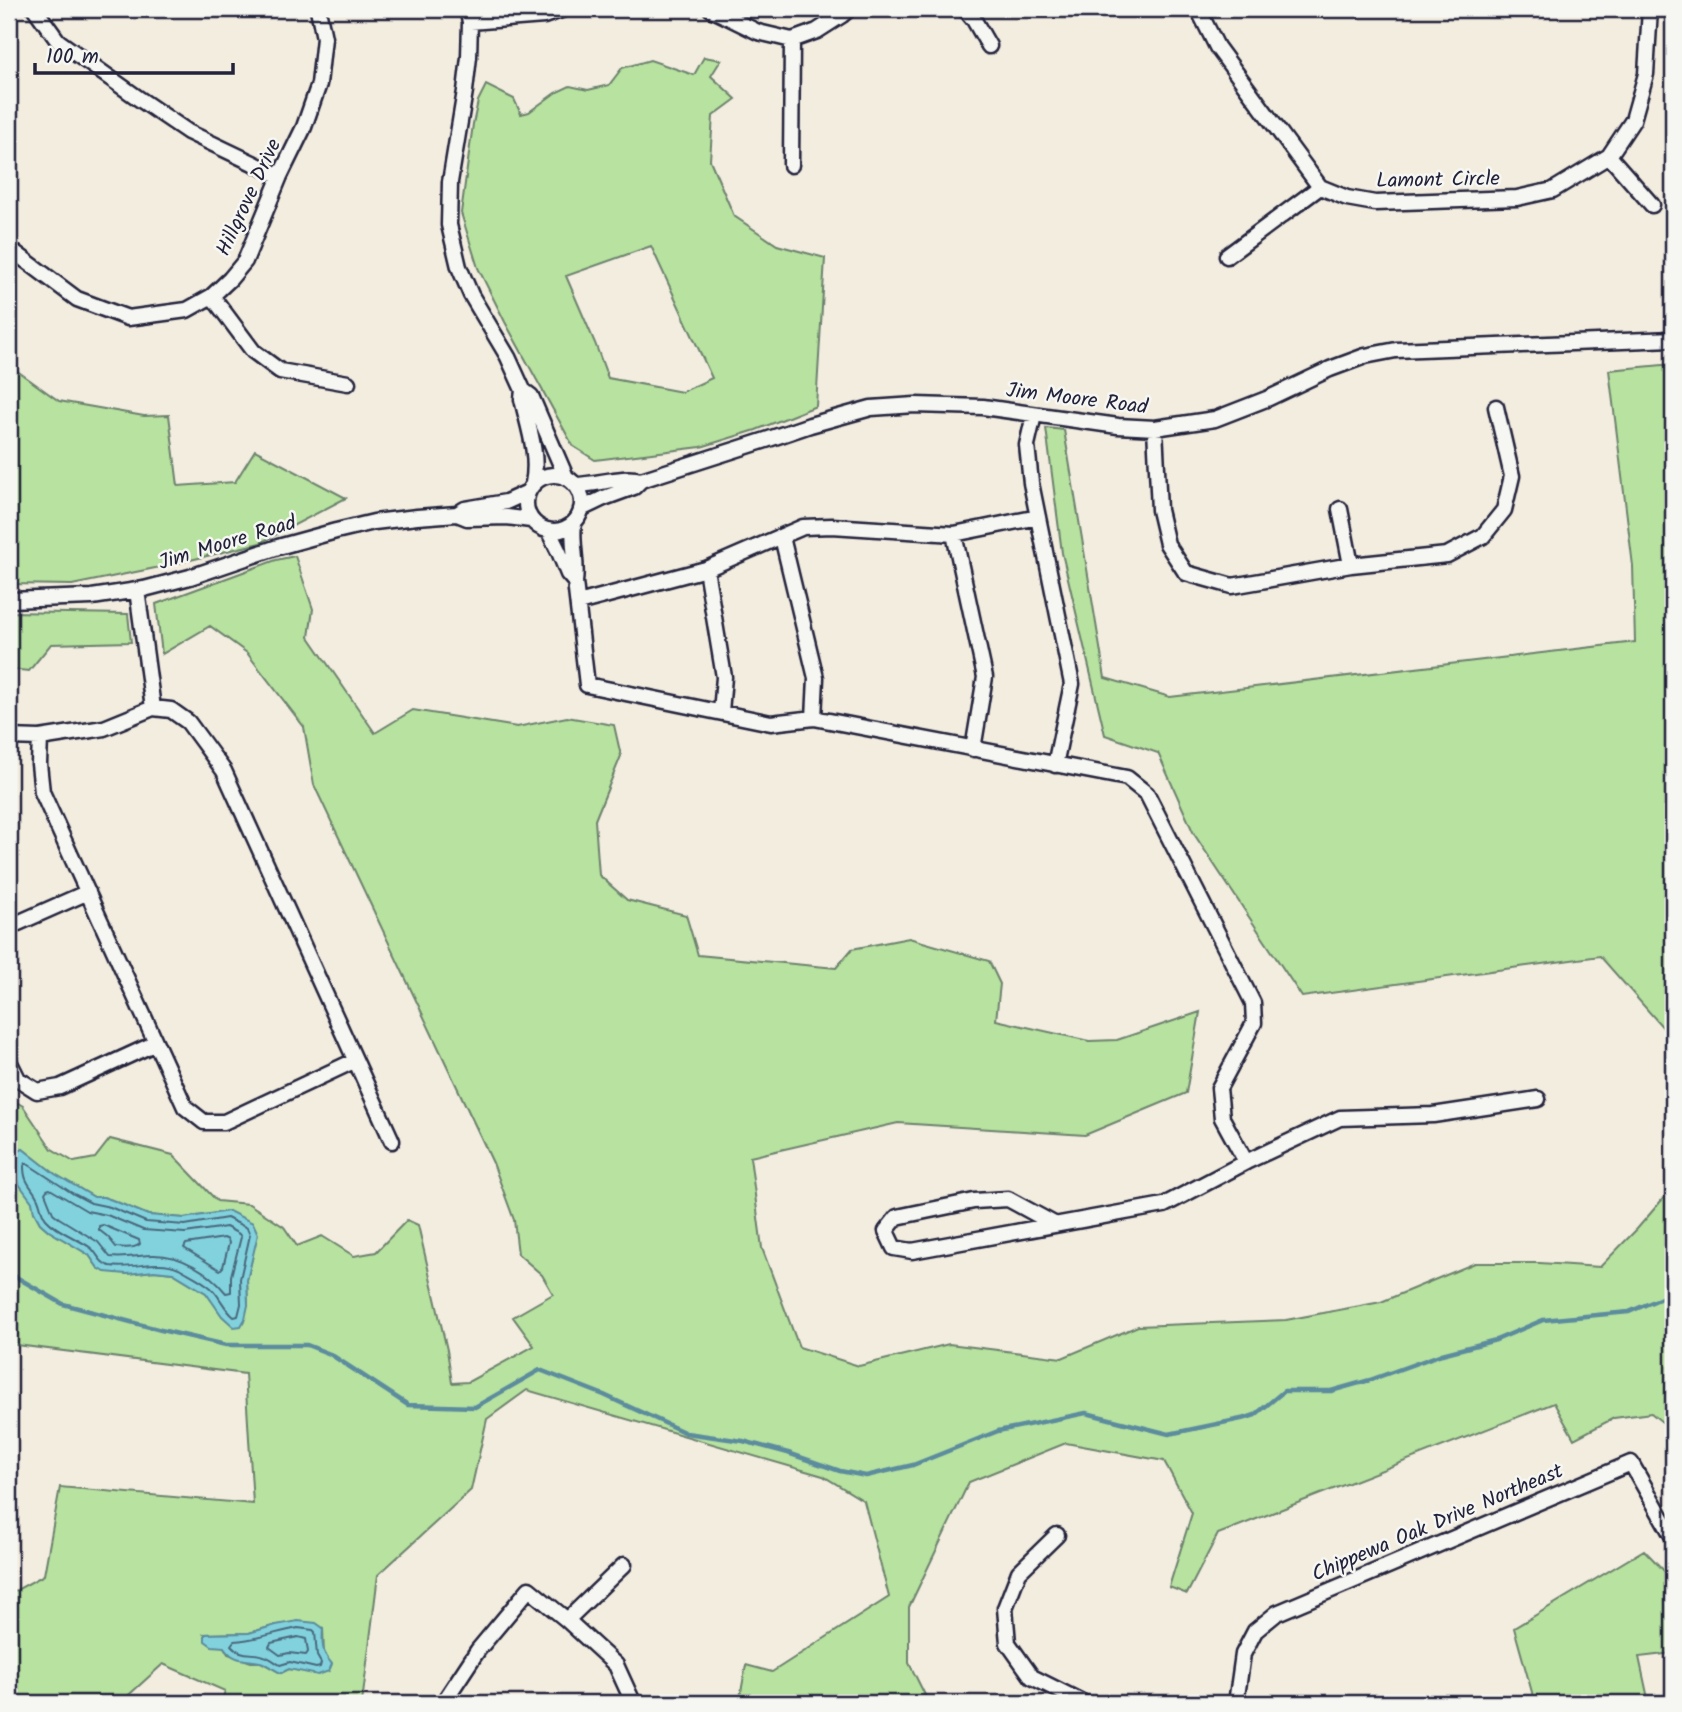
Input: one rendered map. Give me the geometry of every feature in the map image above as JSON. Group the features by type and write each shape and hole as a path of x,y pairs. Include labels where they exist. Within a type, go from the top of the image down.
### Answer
{"street":[{"path":"35,9 58,41 138,99 188,132 280,176"},
{"name":"Hillgrove Drive","path":"9,248 78,299 128,318 187,310 212,296 245,261 280,176 304,127 319,84 324,38 318,9"},
{"path":"564,9 544,16 469,15 465,90 450,182 449,225 458,267 467,286 508,357 523,390 531,396 570,481 580,493 582,501 573,548 587,685 771,723 814,718 1127,778 1147,794 1254,1003 1254,1023 1219,1088 1222,1118 1246,1162"},
{"path":"711,9 758,32 792,40 817,31 849,9"},
{"path":"965,9 989,46"},
{"path":"1198,9 1217,47 1320,187 1227,256"},
{"name":"Lamont Circle","path":"1320,187 1347,198 1374,204 1517,198 1553,190 1609,156 1633,120 1646,74 1650,9"},
{"path":"790,165 792,40"},
{"path":"1609,156 1652,205"},
{"path":"212,296 253,351 280,371 348,383"},
{"name":"Jim Moore Road","path":"577,516 604,498 634,487 640,480 871,408 915,405 984,408 1118,426 1155,428 1215,419 1353,360 1395,350 1673,339"},
{"path":"523,390 522,399 536,469 525,500 527,514 531,520 548,530 568,527 577,516"},
{"path":"1155,428 1159,510 1167,544 1186,573 1232,586 1351,565 1447,555 1483,536 1504,510 1513,476 1496,407"},
{"path":"1034,415 1027,445 1031,483 1072,684 1055,765"},
{"path":"531,487 549,475 558,475 570,481"},
{"name":"Jim Moore Road","path":"570,481 588,485 631,477 640,480"},
{"name":"Jim Moore Road","path":"457,514 465,509 506,502 531,487"},
{"path":"1340,509 1351,565"},
{"name":"Jim Moore Road","path":"9,600 92,597 137,590 190,577 262,551 336,530 385,521 457,514 467,517 531,520"},
{"path":"578,603 706,569 803,527 832,526 954,534 1038,517"},
{"path":"548,530 568,574 575,582"},
{"path":"954,534 985,677 974,749"},
{"path":"782,537 816,678 814,718"},
{"path":"706,569 724,677 721,712"},
{"path":"137,590 153,708"},
{"path":"9,737 40,738 104,728 153,708 171,709 188,722 224,771 392,1141"},
{"path":"40,738 42,792 185,1107 204,1122 223,1122 354,1061"},
{"path":"9,927 88,892"},
{"path":"9,1061 18,1079 37,1091 60,1087 156,1043"},
{"path":"1054,1224 1008,1199 974,1201 897,1217 886,1231 894,1248 912,1251 1164,1205 1246,1162 1340,1118 1433,1115 1538,1099"},
{"name":"Chippewa Oak Drive Northeast","path":"1236,1703 1244,1654 1255,1631 1277,1613 1631,1463 1673,1537"},
{"path":"1057,1535 1019,1573 1005,1608 1008,1643 1032,1677 1084,1703"},
{"path":"567,1620 624,1565"},
{"path":"443,1703 478,1650 529,1589 616,1665 631,1703"}],"green space":[{"path":"704,57 721,60 711,76 736,99 713,116 710,160 734,216 777,245 825,258 816,406 756,430 701,447 595,460 573,446 478,268 461,213 478,101 486,85 514,99 521,114 529,112 555,93 570,86 588,90 609,85 622,68 650,60 694,75","holes":["651,246 712,378 682,392 608,378 566,276"]},
{"path":"1673,364 1673,1039 1600,956 1302,997 1194,834 1158,753 1105,735 1062,553 1046,428 1064,430 1105,678 1170,697 1635,642 1633,566 1609,370"},
{"path":"9,365 59,401 144,416 169,415 178,486 235,482 255,450 346,498 260,543 72,585 9,584"},
{"path":"295,556 313,609 309,637 375,733 413,710 517,727 567,717 614,725 621,756 595,820 599,875 627,900 686,915 698,955 836,968 852,949 909,938 989,961 1000,984 996,1020 1089,1041 1117,1040 1200,1012 1186,1093 1085,1135 898,1123 750,1157 762,1248 799,1347 859,1366 949,1344 1062,1358 1138,1326 1286,1320 1381,1302 1475,1263 1600,1267 1673,1187 1673,1431 1651,1413 1614,1418 1574,1439 1554,1403 1218,1534 1187,1594 1169,1587 1192,1513 1164,1461 1066,1443 969,1482 909,1607 909,1663 929,1703 739,1703 746,1665 772,1672 889,1597 864,1501 823,1476 527,1390 487,1419 471,1490 378,1575 362,1703 221,1703 225,1691 163,1664 120,1703 9,1703 9,1594 44,1575 60,1487 253,1504 245,1374 9,1344 9,1098 23,1106 52,1149 74,1162 95,1158 110,1139 173,1155 217,1201 249,1204 284,1227 297,1246 322,1236 354,1256 376,1252 407,1220 418,1225 452,1383 468,1382 534,1346 513,1317 553,1294 542,1275 518,1254 514,1220 493,1163 314,785 304,727 247,653 210,626 162,654 156,604 276,560","holes":["23,1149 55,1174 94,1197 103,1197 148,1215 184,1218 229,1211 253,1255 247,1280 248,1305 212,1301 206,1293 173,1273 154,1271 127,1274 98,1268 89,1255 40,1223 34,1212","276,1625 323,1628 324,1656 301,1671 289,1669 281,1673 261,1662 251,1662 228,1654 224,1647 205,1634 249,1633"]},
{"path":"9,612 128,614 131,642 51,644 29,671 9,669"},
{"path":"1644,1550 1673,1580 1673,1653 1639,1657 1649,1703 1535,1703 1514,1628"}],"water":[{"path":"23,1149 55,1174 94,1197 112,1200 148,1215 184,1218 229,1211 253,1223 258,1234 247,1280 248,1305 241,1326 234,1327 222,1316 206,1293 173,1273 105,1272 98,1268 89,1255 49,1231 40,1223 32,1202 19,1184 16,1171 19,1151"},
{"path":"298,1621 316,1623 323,1628 323,1647 332,1664 329,1671 318,1675 289,1669 281,1673 262,1663 236,1658 224,1647 212,1646 205,1641 205,1634 249,1633"}],"waterway":[{"path":"9,1273 63,1304 161,1330 226,1345 307,1345 330,1354 408,1405 475,1407 540,1370 604,1395 686,1433 743,1441 840,1471 866,1476 913,1465 998,1431 1086,1413 1169,1434 1246,1418 1255,1415 1284,1391 1331,1391 1442,1354 1496,1340 1543,1320 1629,1312 1673,1293"}]}
